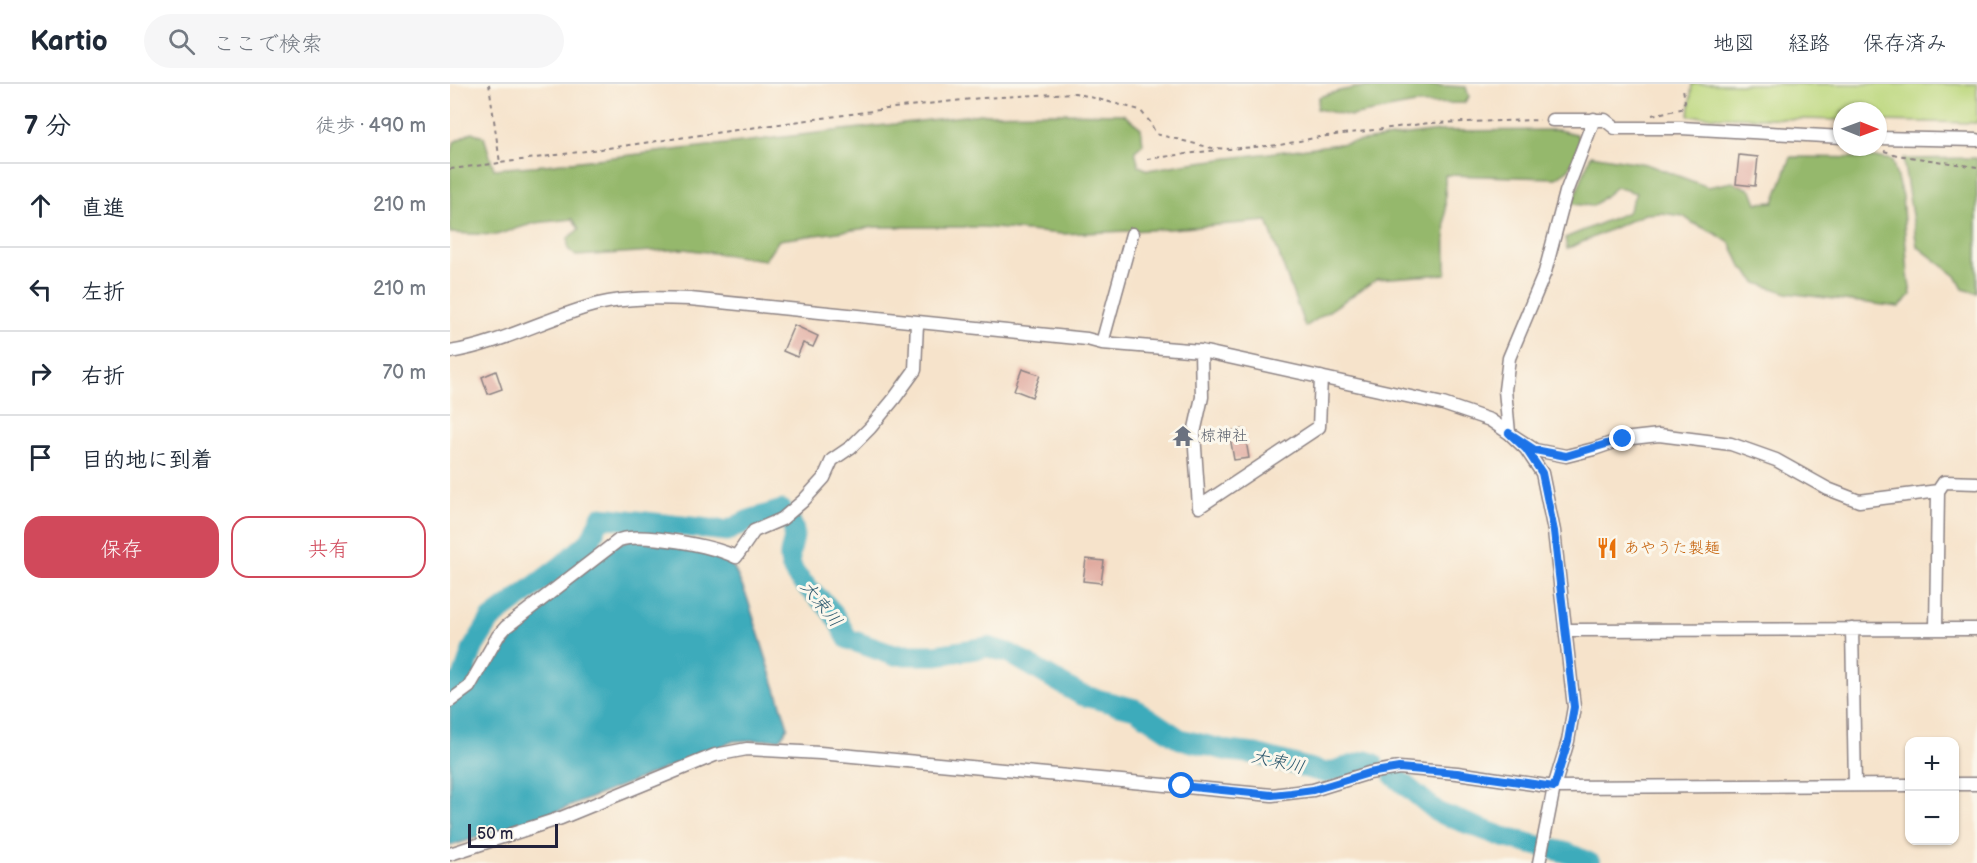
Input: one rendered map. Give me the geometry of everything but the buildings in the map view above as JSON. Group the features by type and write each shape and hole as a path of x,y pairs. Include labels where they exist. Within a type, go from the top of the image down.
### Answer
{"street":[{"path":"1539,863 1554,787 1568,741 1574,707 1554,531 1542,473 1526,449 1509,433 1504,390 1509,358 1545,272 1566,192 1594,119"},
{"path":"1552,120 1605,120 1615,128 1679,128 1833,137"},
{"path":"1887,138 1977,140"},
{"path":"1102,343 1132,234"},
{"path":"450,352 506,337 598,304 657,297 690,299 1087,339 1102,343 1200,351 1461,410 1490,420 1535,450 1566,456 1623,439 1659,435 1731,444 1776,460 1828,489 1859,501 1938,491"},
{"path":"450,701 469,687 498,636 506,627 619,540 629,537 665,540 721,549 736,557 754,531 786,516 824,478 831,460 851,447 870,428 915,370 917,323"},
{"path":"1200,351 1202,397 1194,433 1199,507 1319,427 1321,377"},
{"path":"1936,629 1938,491 1944,482 1977,483"},
{"path":"1852,629 1855,785"},
{"path":"1566,630 1977,629"},
{"path":"450,854 561,818 715,755 747,749 820,753 1272,795 1313,790 1369,773 1399,768 1457,773 1554,787 1905,785"},
{"path":"1959,784 1977,784"}],"path":[{"path":"489,84 500,163"},
{"path":"1649,116 1681,109 1684,101 1683,89"},
{"path":"450,170 901,107 981,98 1075,93 1140,110 1156,134 1223,149"},
{"path":"1147,159 1223,149 1280,145 1430,123 1552,120"},
{"path":"1887,152 1977,167"}],"green space":[{"path":"1692,84 1977,84 1977,123 1887,121 1887,102 1833,102 1833,120 1689,116"},
{"path":"1372,86 1466,87 1469,97 1464,103 1415,104 1351,116 1317,109 1319,97 1345,90"},
{"path":"981,114 1123,114 1141,128 1143,144 1135,151 1139,166 1148,170 1440,131 1558,130 1576,134 1581,142 1569,169 1556,178 1445,175 1446,274 1377,279 1305,327 1267,221 1170,229 1063,234 982,227 875,227 779,240 765,260 684,249 576,256 568,249 568,238 579,229 573,219 535,223 496,235 450,233 450,159 454,142 472,132 484,137 494,169"},
{"path":"1591,155 1646,164 1708,187 1732,182 1752,190 1757,203 1774,202 1791,157 1892,160 1902,196 1911,295 1899,307 1787,293 1757,283 1741,266 1731,244 1716,234 1683,216 1661,213 1645,214 1567,249 1565,238 1628,212 1636,193 1616,187 1593,206 1572,204"},
{"path":"1977,158 1977,293 1963,289 1956,276 1917,246 1903,159"}],"water":[{"path":"631,539 718,554 734,568 747,597 788,727 780,739 734,741 538,819 450,846 450,706 507,634 616,545"}],"waterway":[{"name":"大束川","path":"450,686 462,680 473,648 491,619 560,567 590,541 601,517 727,531 749,520 782,510 793,528 790,554 793,570 831,611 848,639 893,655 936,655 988,647 1009,653 1081,695 1135,709 1180,739 1229,751 1256,754 1326,773 1367,761 1373,763"},
{"name":"大束川","path":"1394,776 1439,813 1503,837 1568,853 1590,863"}],"place":[{"name":"椋神社","path":"1183,436"},
{"name":"あやうた製麺","path":"1607,548"}],"route":[{"path":"1182,786 1272,795 1313,790 1380,770 1399,768 1457,773 1554,787 1568,741 1574,707 1554,531 1542,473 1526,449 1509,433 1535,450 1566,456 1623,439"}]}
